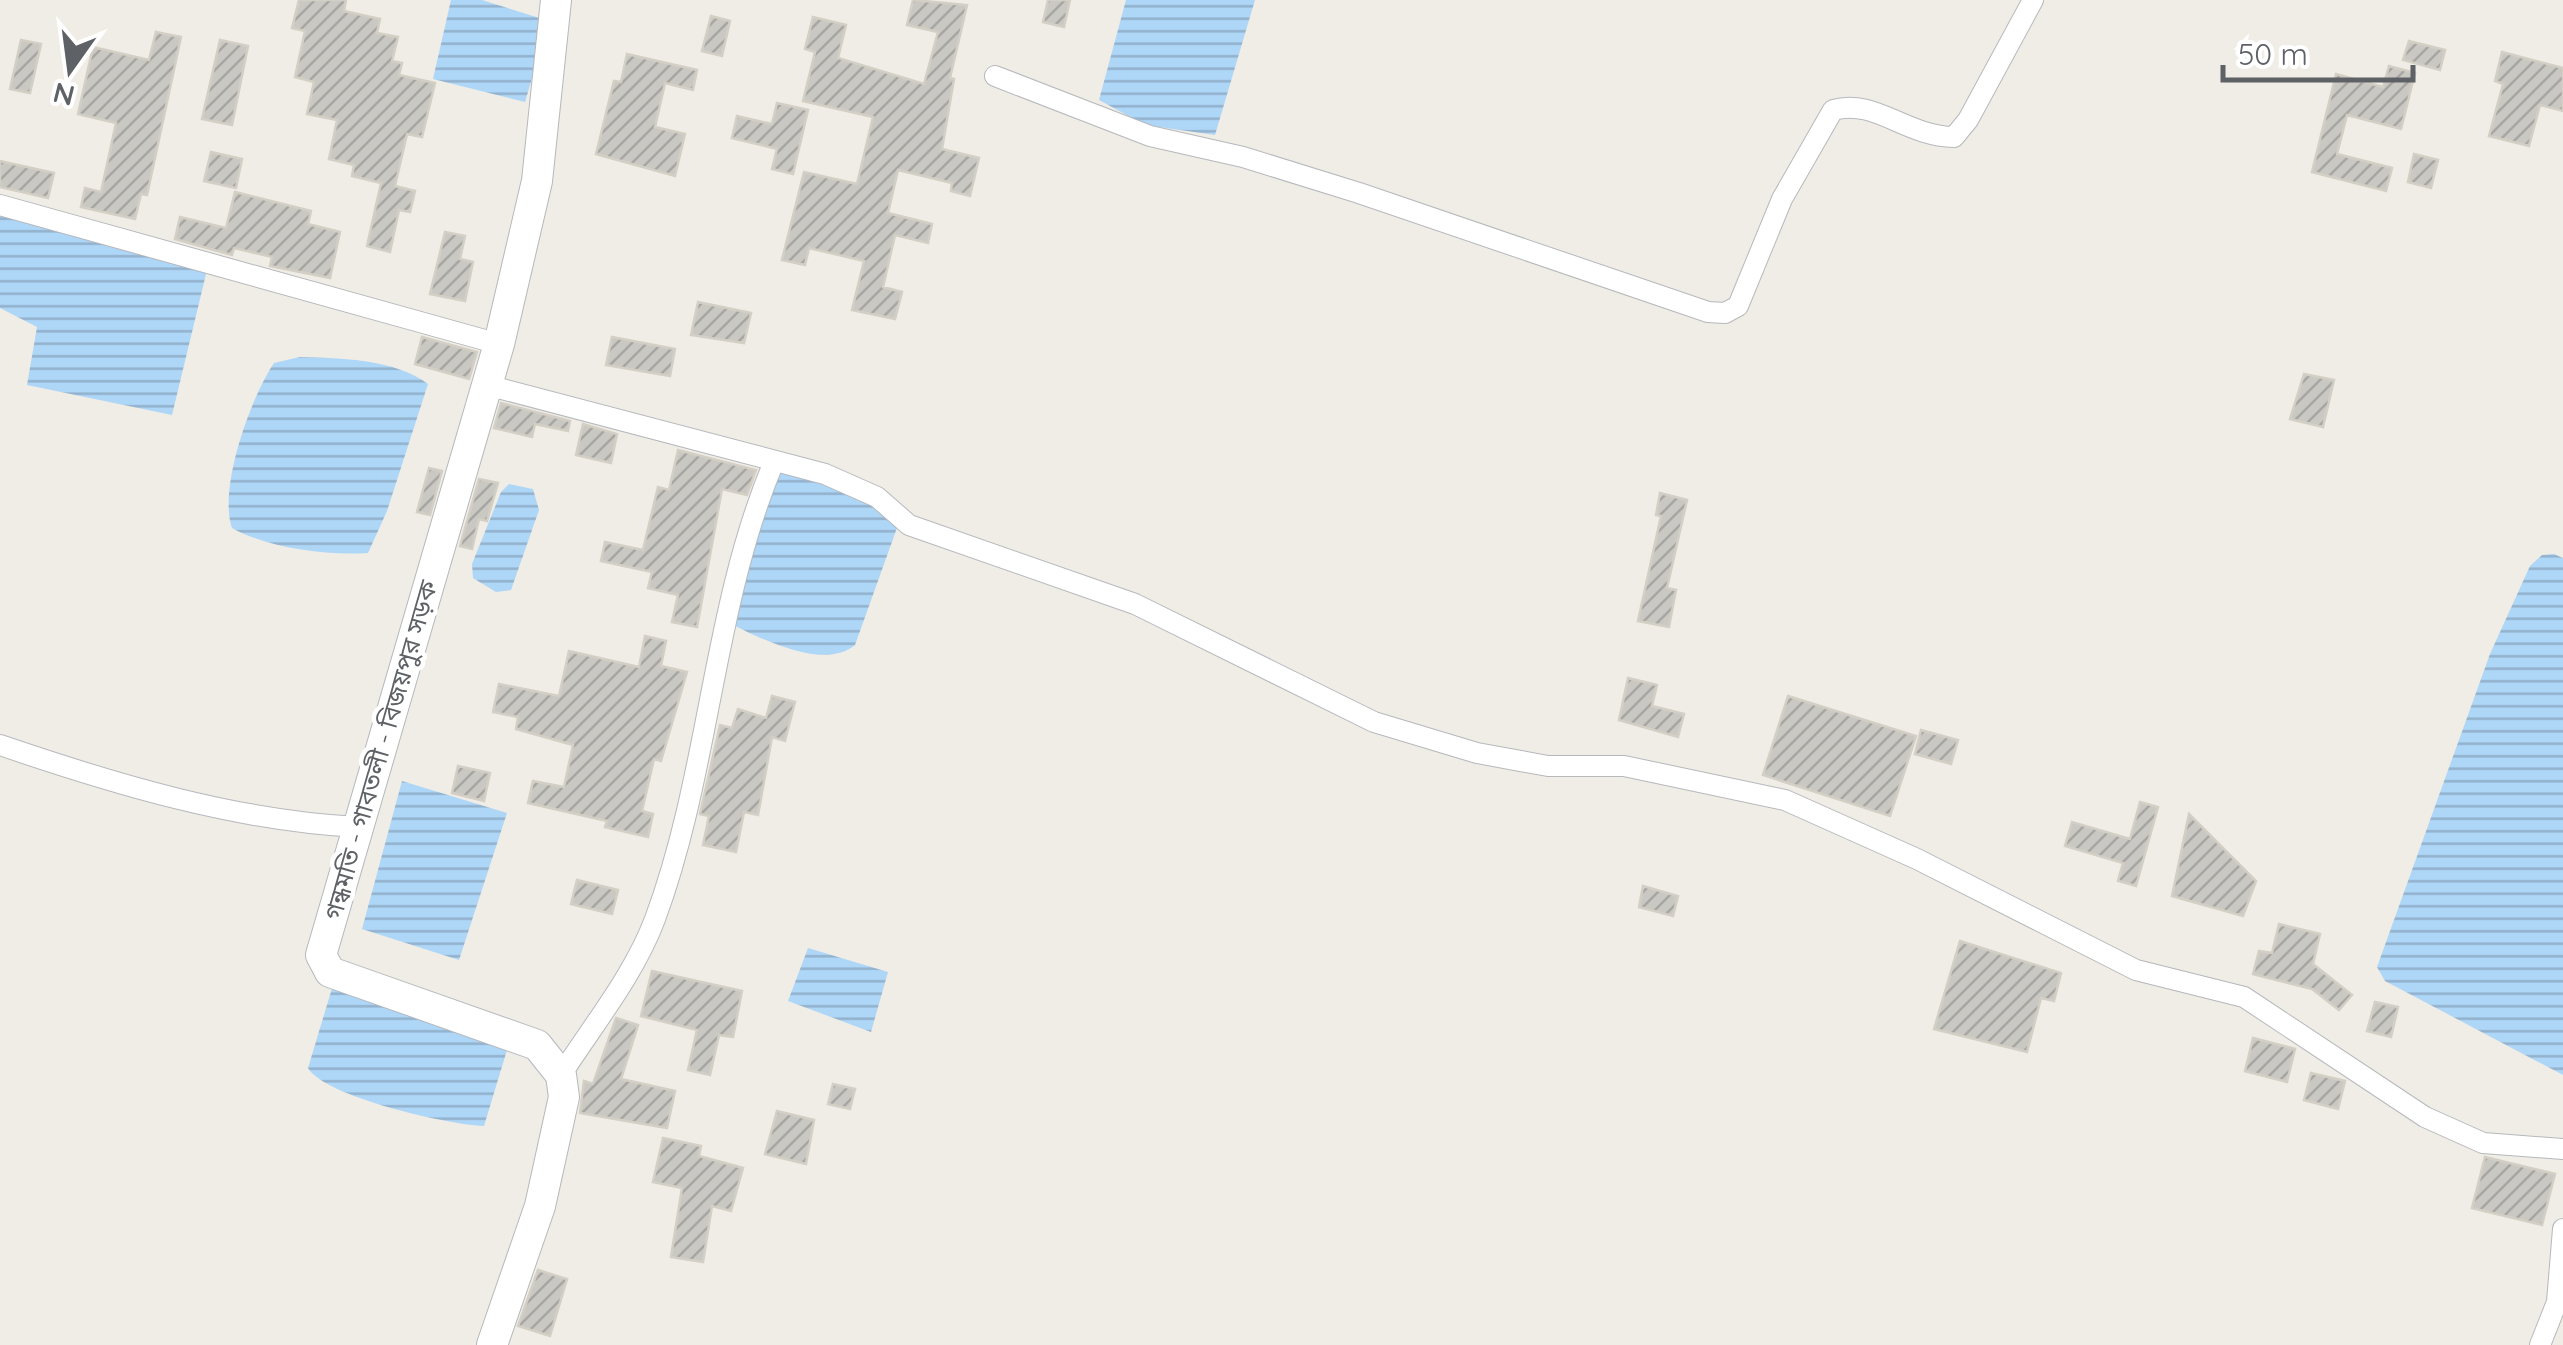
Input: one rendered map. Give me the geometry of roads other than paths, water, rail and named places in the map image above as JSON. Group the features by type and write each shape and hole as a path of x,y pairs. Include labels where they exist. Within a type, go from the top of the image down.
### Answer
{"main road":[{"name":"গন্ধমতি - গাবতলী - বিজয়পুর সড়ক","path":"556,0 536,181 500,344 321,954 322,965 330,972 537,1045 561,1075"},
{"path":"492,1345 540,1206 564,1097 561,1075"}],"street":[{"path":"995,76 1150,136 1243,157 1358,192 1708,312 1724,313 1738,306 1782,198 1832,110 1860,106 1900,126 1954,137 1968,120 2033,0"},
{"path":"0,205 500,344"},
{"path":"487,385 773,464 825,474 877,497 915,528 1136,604 1374,722 1476,753 1548,766 1624,766 1785,800 1917,858 2136,970 2244,997 2425,1117 2483,1144 2563,1150"},
{"path":"561,1075 642,949 656,917 709,716 724,616 773,464"},
{"path":"0,745 198,802 289,820 358,826"},
{"path":"2540,1345 2557,1302 2563,1229"}],"water":[{"path":"451,0 482,0 549,21 525,102 433,79"},
{"path":"1126,0 1255,0 1215,135 1145,125 1099,100"},
{"path":"0,211 207,270 172,415 27,385 37,327 0,308"},
{"path":"300,357 384,365 428,384 387,511 368,553 298,549 232,528 229,490 247,420 274,363"},
{"path":"795,467 888,507 898,525 855,645 843,652 812,654 779,645 735,626 727,608 777,470"},
{"path":"509,484 533,489 539,510 511,590 496,592 473,578 472,564 501,492"},
{"path":"2542,555 2563,558 2563,1075 2385,981 2377,967 2490,654 2530,566"},
{"path":"402,781 507,813 459,960 362,929"},
{"path":"808,948 888,972 871,1032 788,1001"},
{"path":"333,985 510,1040 484,1126 389,1108 319,1079 308,1068"}]}
